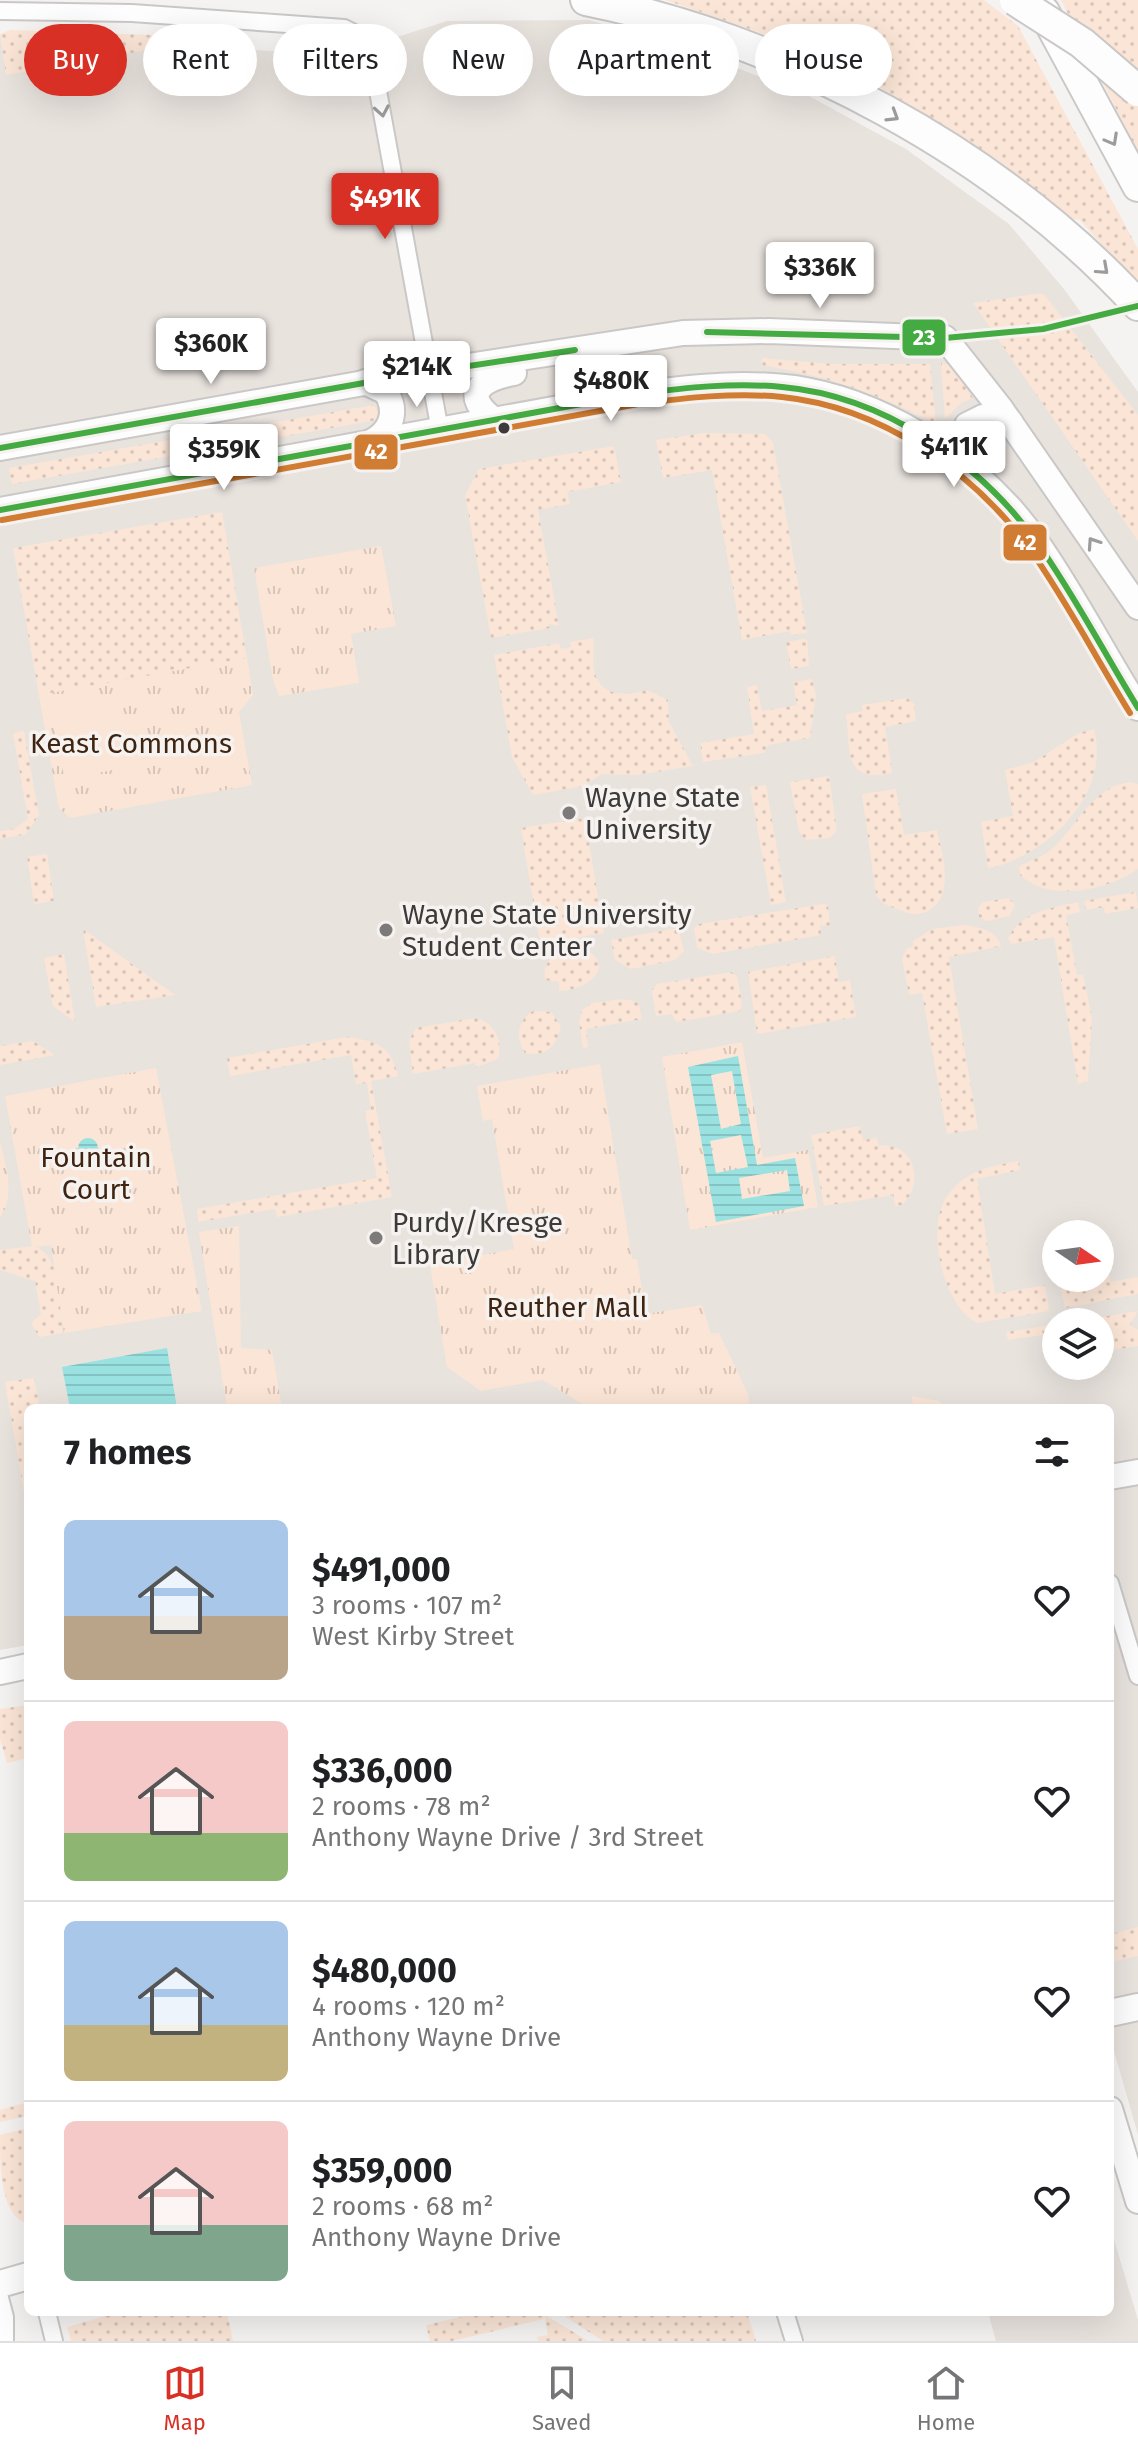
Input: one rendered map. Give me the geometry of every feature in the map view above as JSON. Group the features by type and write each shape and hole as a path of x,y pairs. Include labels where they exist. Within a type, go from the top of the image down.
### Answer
{"highway":[{"path":"586,0 713,34 818,75 876,105 997,183 1106,270 1138,305"},
{"path":"1015,0 1082,43 1138,91"},
{"path":"1038,0 1138,186"}],"main road":[{"path":"1114,2012 1138,2007"},
{"path":"0,2284 24,2277"}],"street":[{"path":"0,11 118,13 344,28 362,37 372,58 440,431"},
{"path":"0,448 429,371 696,332 945,338 1011,423 1138,607"},
{"path":"496,421 482,407 478,396 484,380 577,362 598,346"},
{"path":"365,382 386,392 393,408 386,431 369,443"},
{"path":"0,510 685,388 782,387 828,396 877,414 968,469 1000,497 1035,539 1138,708"},
{"path":"968,469 960,449 967,425 983,417 1011,423"},
{"path":"1091,630 1138,687"},
{"path":"1114,1476 1138,1472"},
{"path":"1114,1596 1138,1676"},
{"path":"0,1672 24,1667"},
{"path":"1114,2122 1138,2201"},
{"path":"0,2298 5,2317 5,2341"},
{"path":"48,2316 54,2341"},
{"path":"786,2316 794,2341"}],"shaded area":[{"name":"Wayne State University","path":"589,20 603,24 549,24 549,96 739,96 739,69 755,75 755,96 809,96 906,149 1009,224 1064,289 1138,392 1138,2135 1114,2051 1114,1404 24,1404 24,1646 0,1650 0,35 24,36 24,96 127,96 127,42 143,43 143,96 257,96 257,50 273,51 273,96 407,96 407,34 423,29 423,96 533,96 533,24 438,24 447,21"},
{"path":"1114,2239 1138,2320 1138,2341 996,2341 989,2316 1114,2316"}],"green space":[{"path":"665,0 984,0 1018,26 1138,249 1138,279 1133,280 1079,219 1070,220 974,149 892,95 892,24 755,24 755,31"},
{"path":"1061,0 1138,0 1138,152"},
{"path":"10,30 24,30 24,72 6,75 0,34"},
{"path":"127,34 143,35 143,51 127,54"},
{"path":"1043,293 1138,415 1138,541 973,303"},
{"path":"762,358 832,364 930,364 936,424 851,387 808,374 761,365"},
{"path":"941,363 951,365 973,398 961,403 945,419"},
{"path":"374,405 379,415 377,420 12,484 9,468"},
{"path":"703,433 765,434 773,443 807,633 791,635 790,631 742,640 712,470 663,478 656,440"},
{"path":"614,446 621,482 567,492 570,504 538,510 559,626 549,624 550,628 491,638 465,495 479,469"},
{"path":"222,512 253,695 138,677 125,679 59,808 13,548"},
{"name":"Keast Commons","path":"381,546 396,626 351,634 359,683 279,696 273,680 254,568"},
{"path":"593,638 594,670 602,686 623,694 647,690 668,700 669,722 693,766 637,775 602,774 583,786 533,795 512,757 494,655 559,643 561,649 571,647 570,642"},
{"path":"807,640 809,666 791,669 786,642"},
{"name":"Keast Commons","path":"247,658 253,695 239,712 252,785 70,818 59,808 39,695"},
{"path":"812,679 816,695 810,738 768,745 764,753 703,762 700,743 754,734 747,687 757,685 762,711 797,705 793,682"},
{"path":"117,694 131,766 65,780 50,707"},
{"path":"907,698 914,704 916,721 885,727 892,773 876,775 857,769 850,752 846,714 863,711 862,705"},
{"path":"1094,729 1097,753 1093,776 1084,798 1070,818 1032,851 988,868 981,822 1013,816 1005,770 1034,762 1079,733"},
{"path":"24,731 39,815 26,834 0,839 0,831 14,829 28,819 13,733"},
{"path":"829,776 837,831 830,838 806,840 799,832 790,782"},
{"path":"1138,784 1138,869 1096,888 1062,891 1032,884 1020,875 1019,867 1052,849 1096,799 1117,785"},
{"path":"766,785 786,902 771,905 750,787"},
{"path":"896,789 904,835 937,830 942,851 945,875 942,896 936,905 920,914 891,907 876,895 862,794"},
{"path":"585,818 604,933 540,944 521,828"},
{"path":"47,854 54,901 34,904 27,857"},
{"path":"1136,892 1138,908 1105,914 1104,907 1086,910 1084,901"},
{"path":"1009,898 1015,905 1010,916 986,921 979,917 978,908 983,902"},
{"path":"1078,902 1080,912 1066,915 1077,975 1083,974 1092,1018 1088,1081 1078,1084 1054,937 1012,944 1008,939 1028,917"},
{"path":"828,905 830,926 820,925 821,934 816,936 713,954 697,948 694,928 699,924"},
{"path":"964,925 991,933 1001,946 949,957 978,1129 947,1134 922,993 909,995 902,959 907,948 913,947 913,941 932,929"},
{"path":"678,928 684,951 675,960 631,969 615,960 611,940"},
{"path":"83,929 175,995 96,1007"},
{"path":"585,949 595,956 599,964 598,971 587,983 559,991 559,982 545,980 550,959 569,950"},
{"path":"64,954 75,1022 53,1006 44,958"},
{"path":"835,956 839,982 850,980 856,1017 757,1034 748,972"},
{"path":"731,972 737,976 742,1003 740,1011 676,1022 672,1014 656,1016 652,990 657,984"},
{"path":"623,999 638,1002 642,1019 586,1029 588,1047 583,1048 579,1022 582,1010 592,1003"},
{"path":"533,1011 551,1012 561,1026 557,1039 539,1054 525,1053 519,1036 524,1019"},
{"path":"475,1018 488,1023 496,1033 498,1059 476,1067 475,1063 413,1074 409,1040 416,1028"},
{"path":"347,1037 381,1046 391,1057 398,1076 371,1081 392,1197 277,1217 275,1209 198,1222 197,1209 377,1178 365,1111 371,1109 367,1083 356,1084 351,1055 230,1076 227,1058"},
{"path":"33,1041 55,1055 0,1065 0,1046"},
{"path":"742,1042 763,1158 808,1150 818,1207 690,1230 662,1057"},
{"name":"Reuther Mall","path":"600,1064 632,1259 637,1259 646,1314 702,1305 711,1334 719,1333 749,1396 748,1404 582,1404 543,1380 481,1391 447,1367 430,1265 514,1249 492,1119 483,1121 477,1086"},
{"name":"Fountain Court","path":"156,1068 202,1311 64,1333 51,1245 32,1247 5,1096"},
{"path":"860,1126 863,1140 877,1138 879,1146 901,1150 913,1166 913,1186 902,1205 895,1206 893,1195 824,1206 811,1135"},
{"path":"0,1142 9,1190 0,1218"},
{"path":"1019,1161 1020,1170 977,1179 995,1294 1042,1286 1049,1308 1042,1308 1042,1312 977,1323 965,1314 947,1283 938,1245 938,1226 948,1195 963,1180 989,1167"},
{"path":"239,1226 241,1348 272,1350 281,1404 226,1404 199,1232"},
{"path":"33,1246 50,1259 54,1270 63,1333 39,1337 31,1323 41,1314 35,1281 0,1270 0,1250"},
{"path":"1138,1277 1138,1294 1065,1308 1062,1292 1114,1292 1114,1281"},
{"path":"1138,1311 1130,1325 1138,1330 1138,1346 1114,1350 1114,1315"},
{"path":"1042,1326 1042,1335 1008,1340 1006,1332"},
{"path":"34,1378 39,1404 24,1404 24,1493 5,1382"},
{"path":"912,1396 942,1404 913,1404"},
{"path":"24,1706 24,1759 7,1763 0,1739 0,1709"},
{"path":"1138,1927 1138,1956 1114,1961 1114,1930 1115,1933"},
{"path":"24,2103 24,2117 0,2122 0,2110"},
{"path":"24,2129 24,2222 17,2218 6,2199 1,2173 0,2135"},
{"path":"105,2316 228,2316 233,2341 71,2341 67,2327"},
{"path":"465,2316 543,2316 544,2319 452,2341 430,2341 426,2325"},
{"path":"544,2316 588,2341 538,2341 537,2337 548,2335"},
{"path":"564,2316 748,2316 756,2341 603,2341"}],"water":[{"path":"738,1056 757,1165 795,1158 804,1206 716,1222 688,1067","holes":["732,1071 741,1124 721,1129 711,1075","741,1135 748,1167 716,1173 710,1141","787,1170 790,1191 742,1199 739,1178"]},
{"path":"88,1138 95,1141 98,1148 95,1155 88,1158 81,1155 78,1148 81,1141"},
{"path":"167,1348 176,1404 69,1404 62,1367"}],"transit line":[{"name":"23","path":"707,332 945,338 1043,329 1138,306"},
{"name":"23","path":"0,448 403,376 575,350"},
{"name":"23","path":"0,510 636,394 727,385 782,387 820,393 856,404 925,437 986,484 1013,512 1050,561 1138,708"},
{"name":"42","path":"2,520 638,404 728,395 782,397 818,403 854,414 921,447 980,493 1006,520 1043,568 1130,713"}],"place":[{"name":"Wayne State University","path":"569,813"},
{"name":"Wayne State University Student Center","path":"386,930"},
{"name":"Purdy/Kresge Library","path":"376,1238"}]}
